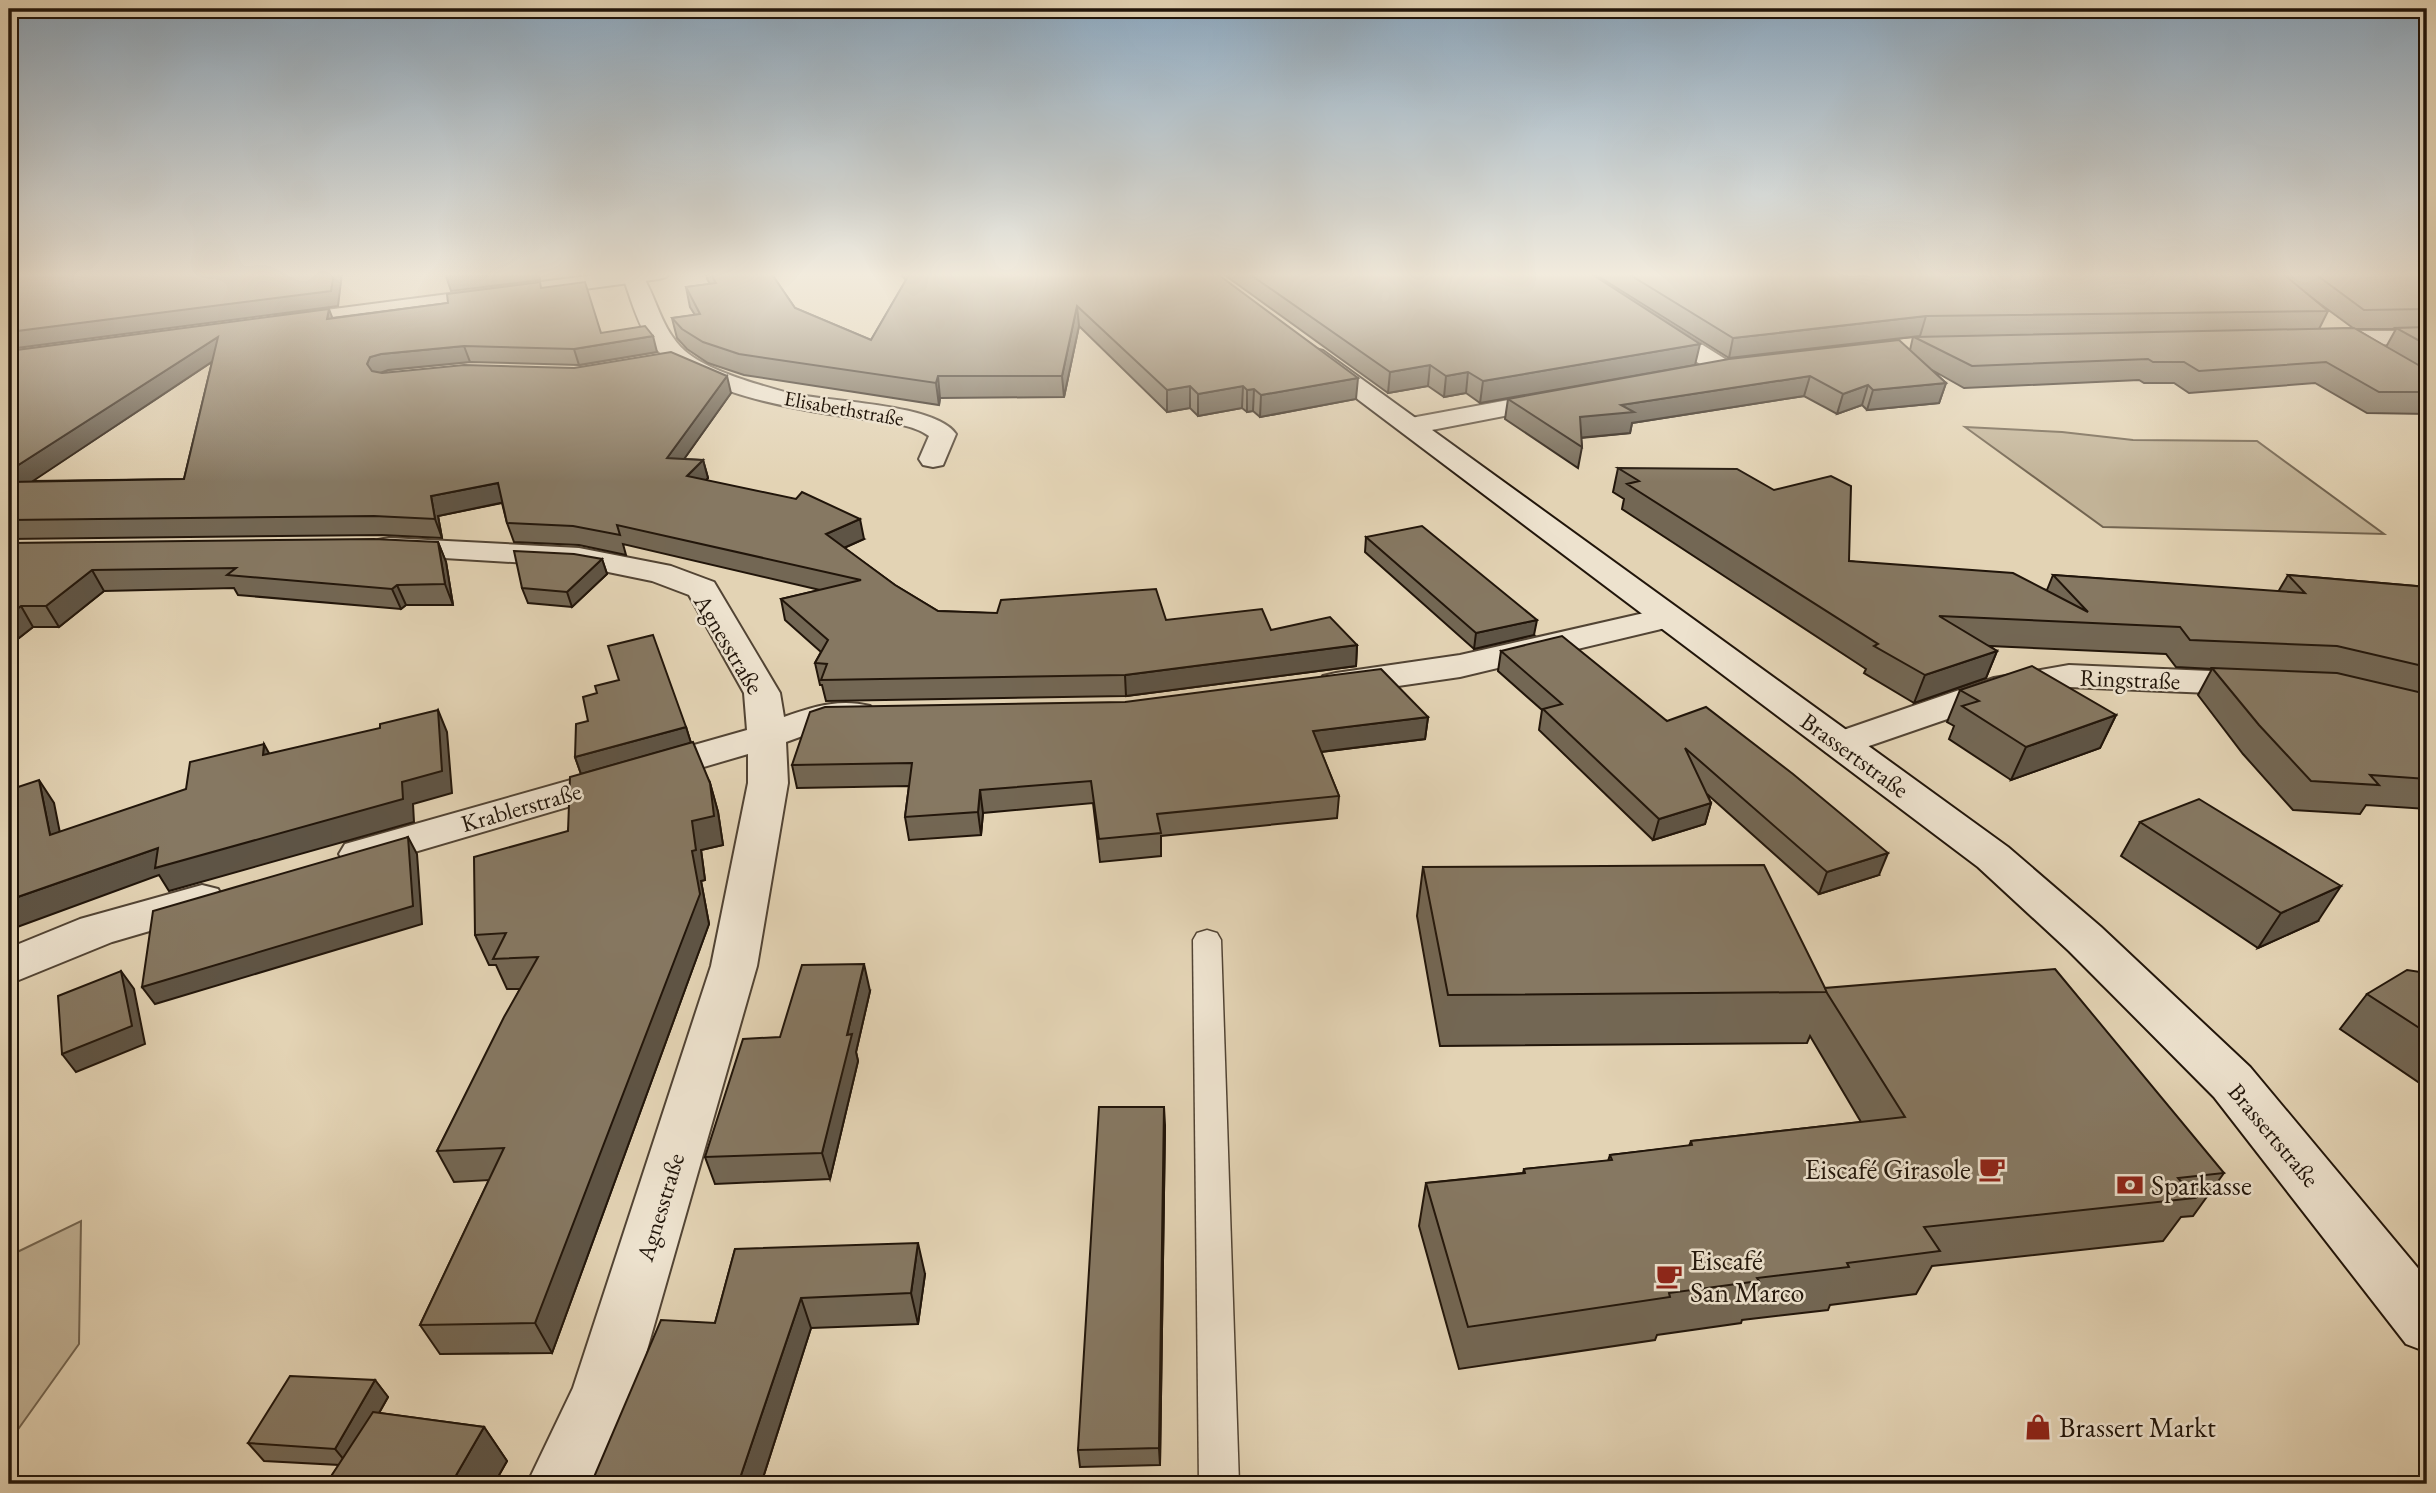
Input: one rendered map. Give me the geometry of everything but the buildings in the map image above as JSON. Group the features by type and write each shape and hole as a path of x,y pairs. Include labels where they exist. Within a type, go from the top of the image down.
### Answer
{"street":[{"name":"Elisabethstraße","path":"664,343 679,358 723,380 786,400 904,418 933,427 943,434 933,459"},
{"name":"Brassertstraße","path":"1297,343 1666,618 1993,857 2085,939 2232,1082 2427,1324"},
{"path":"1684,376 1736,367 1694,343"},
{"path":"2354,343 2381,358"},
{"path":"654,363 679,358"},
{"path":"1411,426 1577,395"},
{"name":"Agnesstraße","path":"354,547 579,557 660,573 702,590 762,693 768,736 768,783 734,966 601,1399 560,1484"},
{"path":"1298,690 1460,666 1666,618"},
{"name":"Ringstraße","path":"1840,744 2007,686 2069,676 2294,686"},
{"name":"Krablerstraße","path":"324,864 768,736 825,715 893,714"},
{"path":"9,967 96,930 230,891"}],"lane":[{"path":"1206,940 1219,1484"}],"shaded area":[{"path":"1965,427 2062,432 2133,440 2257,441 2384,534 2103,527"},
{"path":"81,1221 79,1344 9,1442 9,1256"}],"place":[{"name":"Eiscafé Girasole","path":"1992,1169"},
{"name":"Sparkasse","path":"2130,1185"},
{"name":"Eiscafé San Marco","path":"1669,1276"},
{"name":"Brassert Markt","path":"2038,1427"}]}
